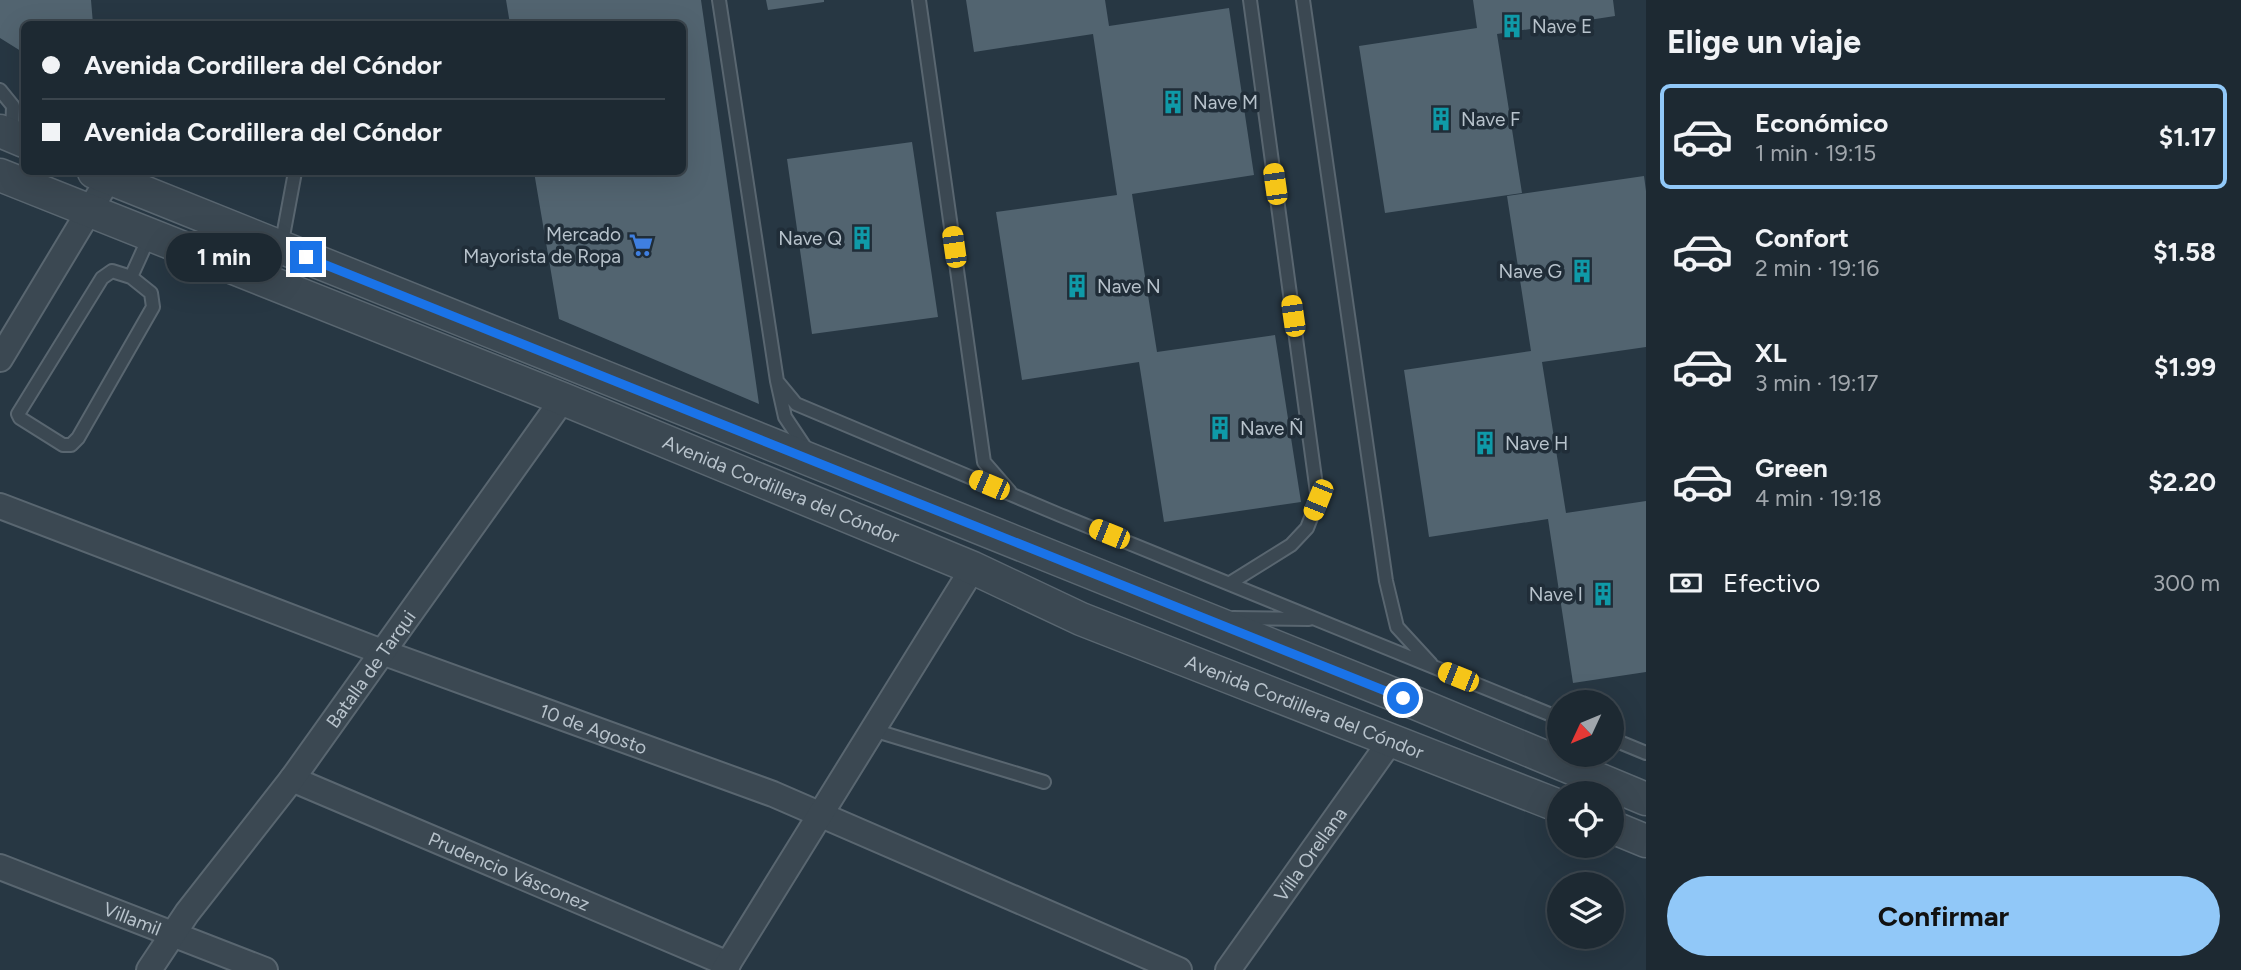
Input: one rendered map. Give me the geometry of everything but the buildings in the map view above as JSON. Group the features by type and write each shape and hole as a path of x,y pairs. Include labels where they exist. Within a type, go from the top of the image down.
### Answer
{"street":[{"name":"Avenida Cordillera del Cóndor","path":"0,175 563,399 973,568 1081,619 1547,801"},
{"name":"Avenida Cordillera del Cóndor","path":"102,175 1204,618 1646,799"},
{"path":"0,359 88,211 102,175"},
{"name":"Batalla de Tarqui","path":"149,970 187,913 292,779 563,399"},
{"name":"10 de Agosto","path":"0,506 382,652 773,794 1179,970"},
{"path":"726,967 973,568"},
{"name":"Villa Orellana","path":"1228,970 1392,739"},
{"name":"Prudencio Vásconez","path":"292,779 726,967"},
{"path":"1624,832 1646,841"},
{"name":"Villamil","path":"0,867 265,970"}],"lane":[{"path":"719,0 777,381 785,417 815,462"},
{"path":"919,0 984,462 1013,495"},
{"path":"1230,583 1291,545 1307,528 1318,500 1250,0"},
{"path":"1303,0 1386,581 1397,627 1433,667"},
{"path":"0,90 13,106 12,136"},
{"path":"281,247 294,175"},
{"path":"131,277 150,235"},
{"path":"112,271 131,277 150,293 153,307 78,438 71,445 63,445 20,418 20,410 102,278 112,271"},
{"path":"777,381 796,404 1547,713"},
{"path":"1204,618 1317,619"},
{"path":"873,730 1044,782"},
{"path":"1624,744 1646,753"}],"place":[{"name":"Nave E","path":"1512,26"},
{"name":"Nave M","path":"1173,102"},
{"name":"Nave F","path":"1441,119"},
{"name":"Nave Q","path":"862,238"},
{"name":"Mercado Mayorista de Ropa","path":"641,245"},
{"name":"Nave G","path":"1582,271"},
{"name":"Nave N","path":"1077,286"},
{"name":"Nave Ñ","path":"1220,428"},
{"name":"Nave H","path":"1485,443"},
{"name":"Nave I","path":"1603,594"}],"route":[{"path":"306,257 1403,698"}]}
